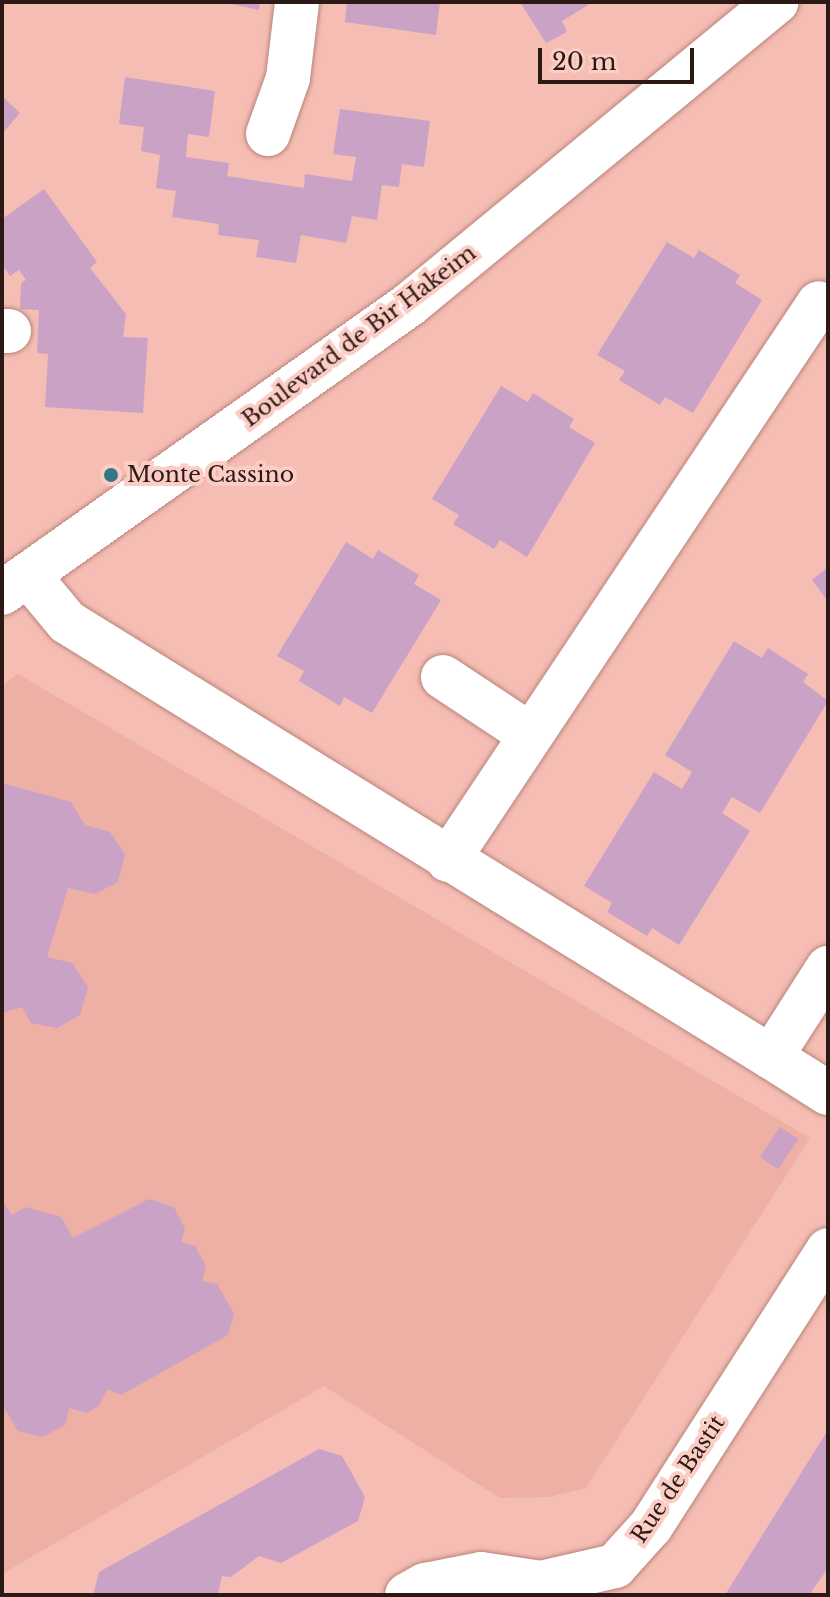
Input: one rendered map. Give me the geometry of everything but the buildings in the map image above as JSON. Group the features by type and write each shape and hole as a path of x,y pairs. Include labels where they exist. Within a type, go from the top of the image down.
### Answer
{"street":[{"path":"268,134 288,78 297,2"},
{"name":"Boulevard de Bir Hakeim","path":"15,584 410,304 777,2"},
{"path":"448,860 529,734 819,303"},
{"path":"15,584 67,622 828,1093"},
{"path":"443,677 529,734"},
{"path":"771,1057 828,968"},
{"name":"Rue de Bastit","path":"407,1595 425,1585 481,1574 541,1583 615,1566 651,1526 828,1250"}],"shaded area":[{"path":"18,674 810,1138 586,1488 549,1497 500,1498 324,1386 2,1574 2,686"}],"place":[{"name":"Monte Cassino","path":"111,475"}]}
